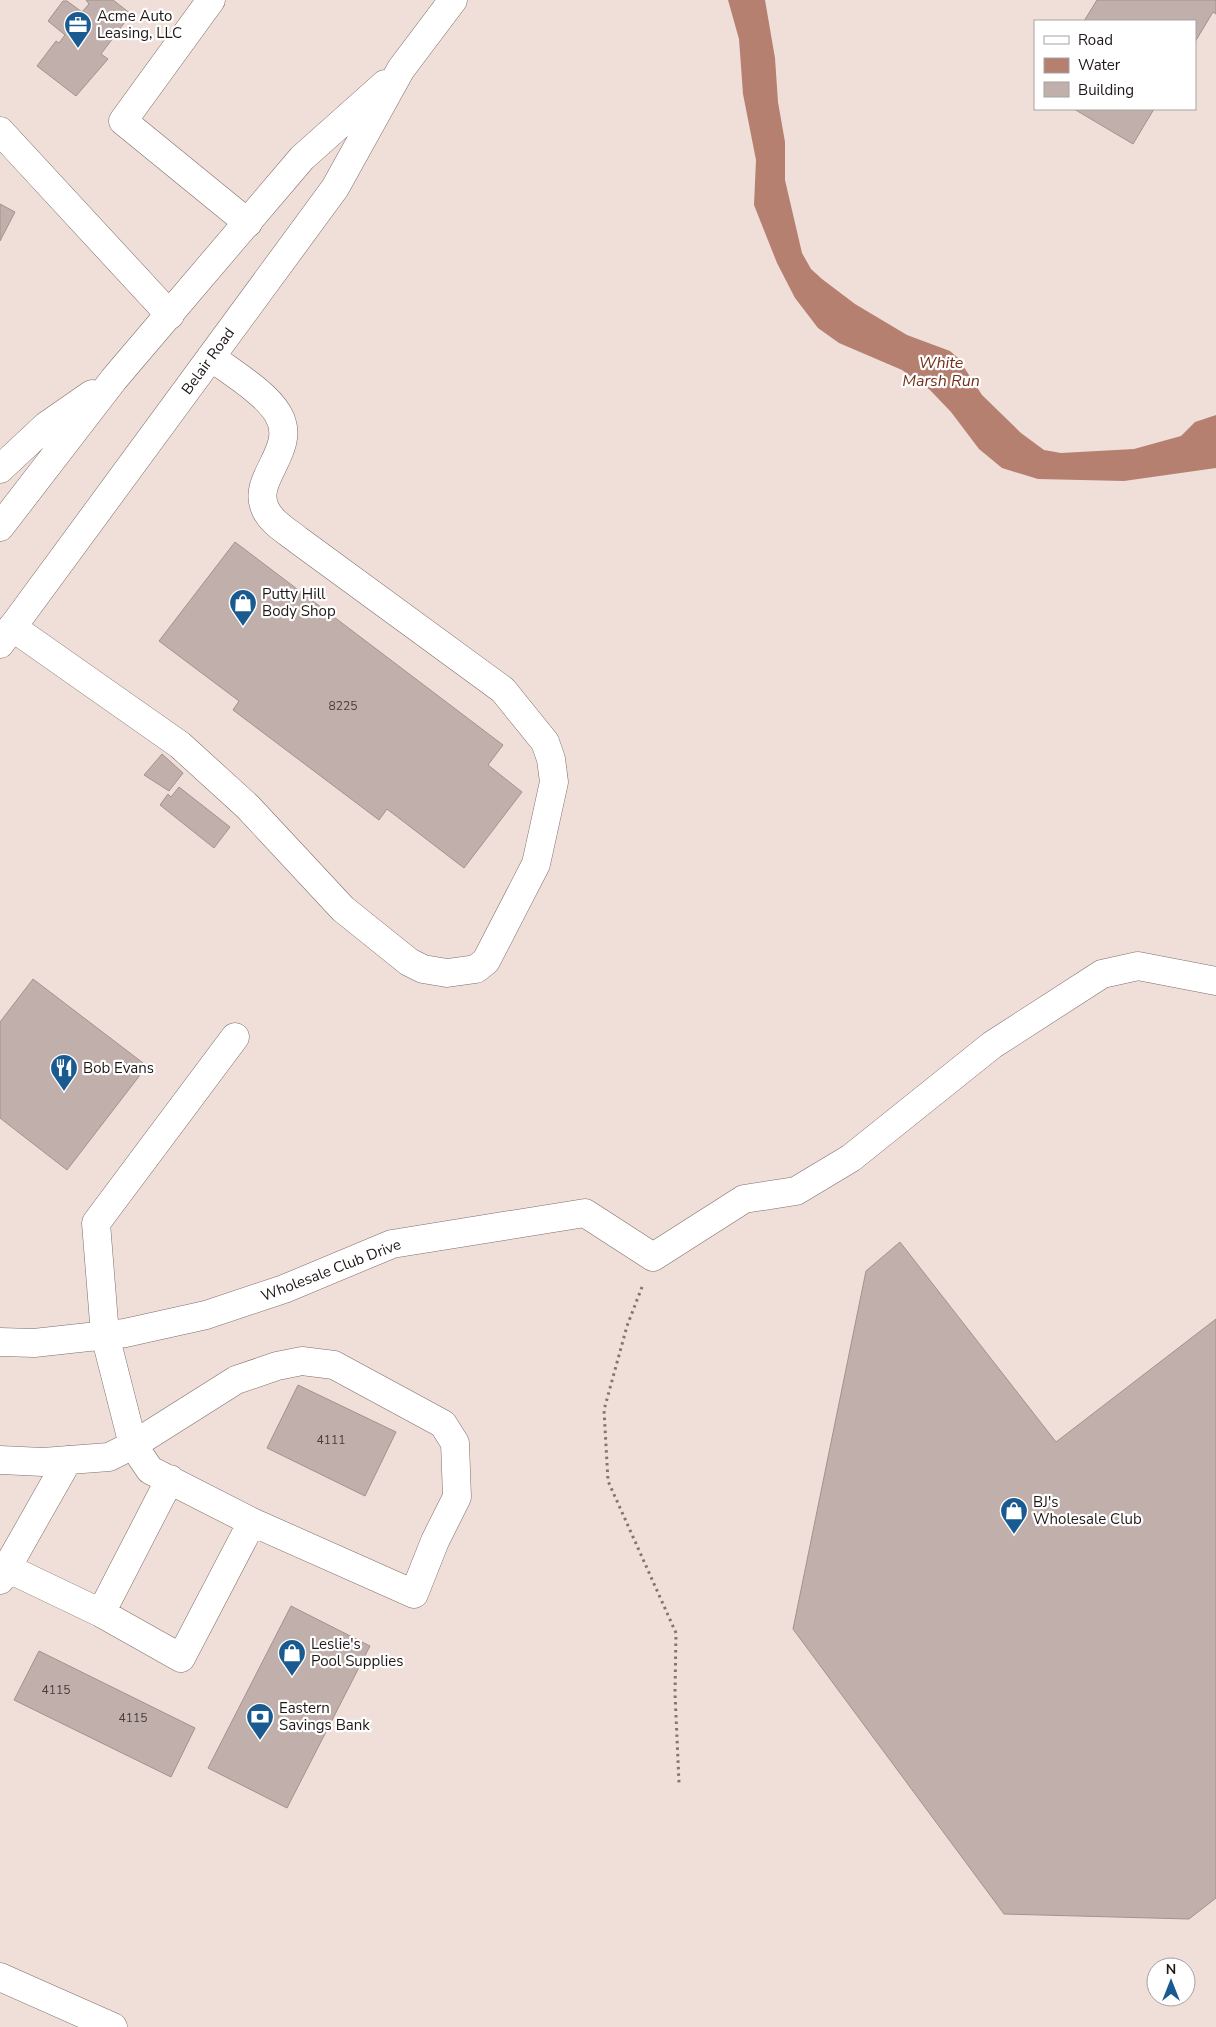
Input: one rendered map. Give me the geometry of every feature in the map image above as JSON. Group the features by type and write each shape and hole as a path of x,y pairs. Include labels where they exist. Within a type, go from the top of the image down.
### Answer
{"main road":[{"path":"212,0 123,121 248,223"},
{"name":"Belair Road","path":"6,635 335,188 401,70 453,0"},
{"name":"Belair Road","path":"0,527 114,379 302,158 401,70"},
{"path":"0,131 170,315"},
{"path":"6,635 180,745 248,807 343,909 409,962 423,969 447,973 476,969 486,961 536,864 554,782 551,759 545,742 504,690 270,518 264,508 262,496 280,452 285,432 279,414 266,400 211,357"},
{"path":"0,469 46,426 114,379"},
{"path":"653,1256 744,1199 796,1191 851,1158 992,1045 1102,974 1138,966 1216,981"},
{"path":"0,1460 43,1462 109,1457 133,1445 236,1380 277,1366 302,1361 334,1365 443,1424 455,1443 457,1497 435,1541 414,1594 252,1522 150,1470 133,1445 105,1335 96,1223 235,1037"},
{"name":"Wholesale Club Drive","path":"0,1342 34,1344 125,1334 206,1315 284,1289 392,1244 585,1213 653,1256"},
{"path":"68,1460 3,1574 101,1613 180,1658 252,1522"},
{"path":"101,1613 170,1479"},
{"path":"0,1977 112,2027"}],"path":[{"path":"653,1256 627,1326 604,1410 608,1481 676,1633 675,1693 679,1783"}],"water":[{"name":"White Marsh Run","path":"728,0 765,0 775,58 778,102 785,142 785,180 802,253 811,269 855,304 907,335 950,351 958,358 982,395 1021,433 1044,450 1061,453 1134,449 1181,436 1195,422 1216,415 1216,468 1124,481 1038,479 1002,468 979,449 951,412 930,390 902,370 839,343 818,328 795,298 777,263 754,205 756,160 743,94 739,39"}],"building":[{"name":"Acme Auto Leasing, LLC","path":"86,0 113,0 131,14 101,54 108,59 76,96 37,66 56,41 59,43 65,35 48,21 63,1 67,1 82,12 89,4"},
{"path":"1097,0 1216,0 1216,14 1213,12 1196,40 1196,20 1085,20"},
{"path":"1076,110 1153,110 1133,144"},
{"path":"0,204 15,212 0,241"},
{"path":"235,542 503,745 488,765 522,792 464,868 387,809 379,820 233,710 239,701 159,641"},
{"path":"162,754 183,773 169,791 144,775"},
{"path":"179,787 230,827 214,848 160,805 168,794 171,797"},
{"name":"Bob Evans","path":"33,979 147,1066 67,1170 0,1118 0,1022"},
{"name":"BJ's Wholesale Club","path":"900,1242 1056,1442 1216,1319 1216,1898 1189,1919 1004,1914 793,1629 866,1271"},
{"path":"298,1385 396,1432 365,1496 267,1448"},
{"path":"291,1606 370,1646 287,1808 208,1768"},
{"path":"39,1651 195,1728 171,1777 14,1700"}],"place":[{"name":"Acme Auto Leasing, LLC","path":"78,49"},
{"name":"Putty Hill Body Shop","path":"243,627"},
{"name":"Bob Evans","path":"64,1092"},
{"name":"BJ's Wholesale Club","path":"1014,1535"},
{"name":"Leslie's Pool Supplies","path":"292,1677"},
{"name":"Eastern Savings Bank","path":"260,1741"}]}
